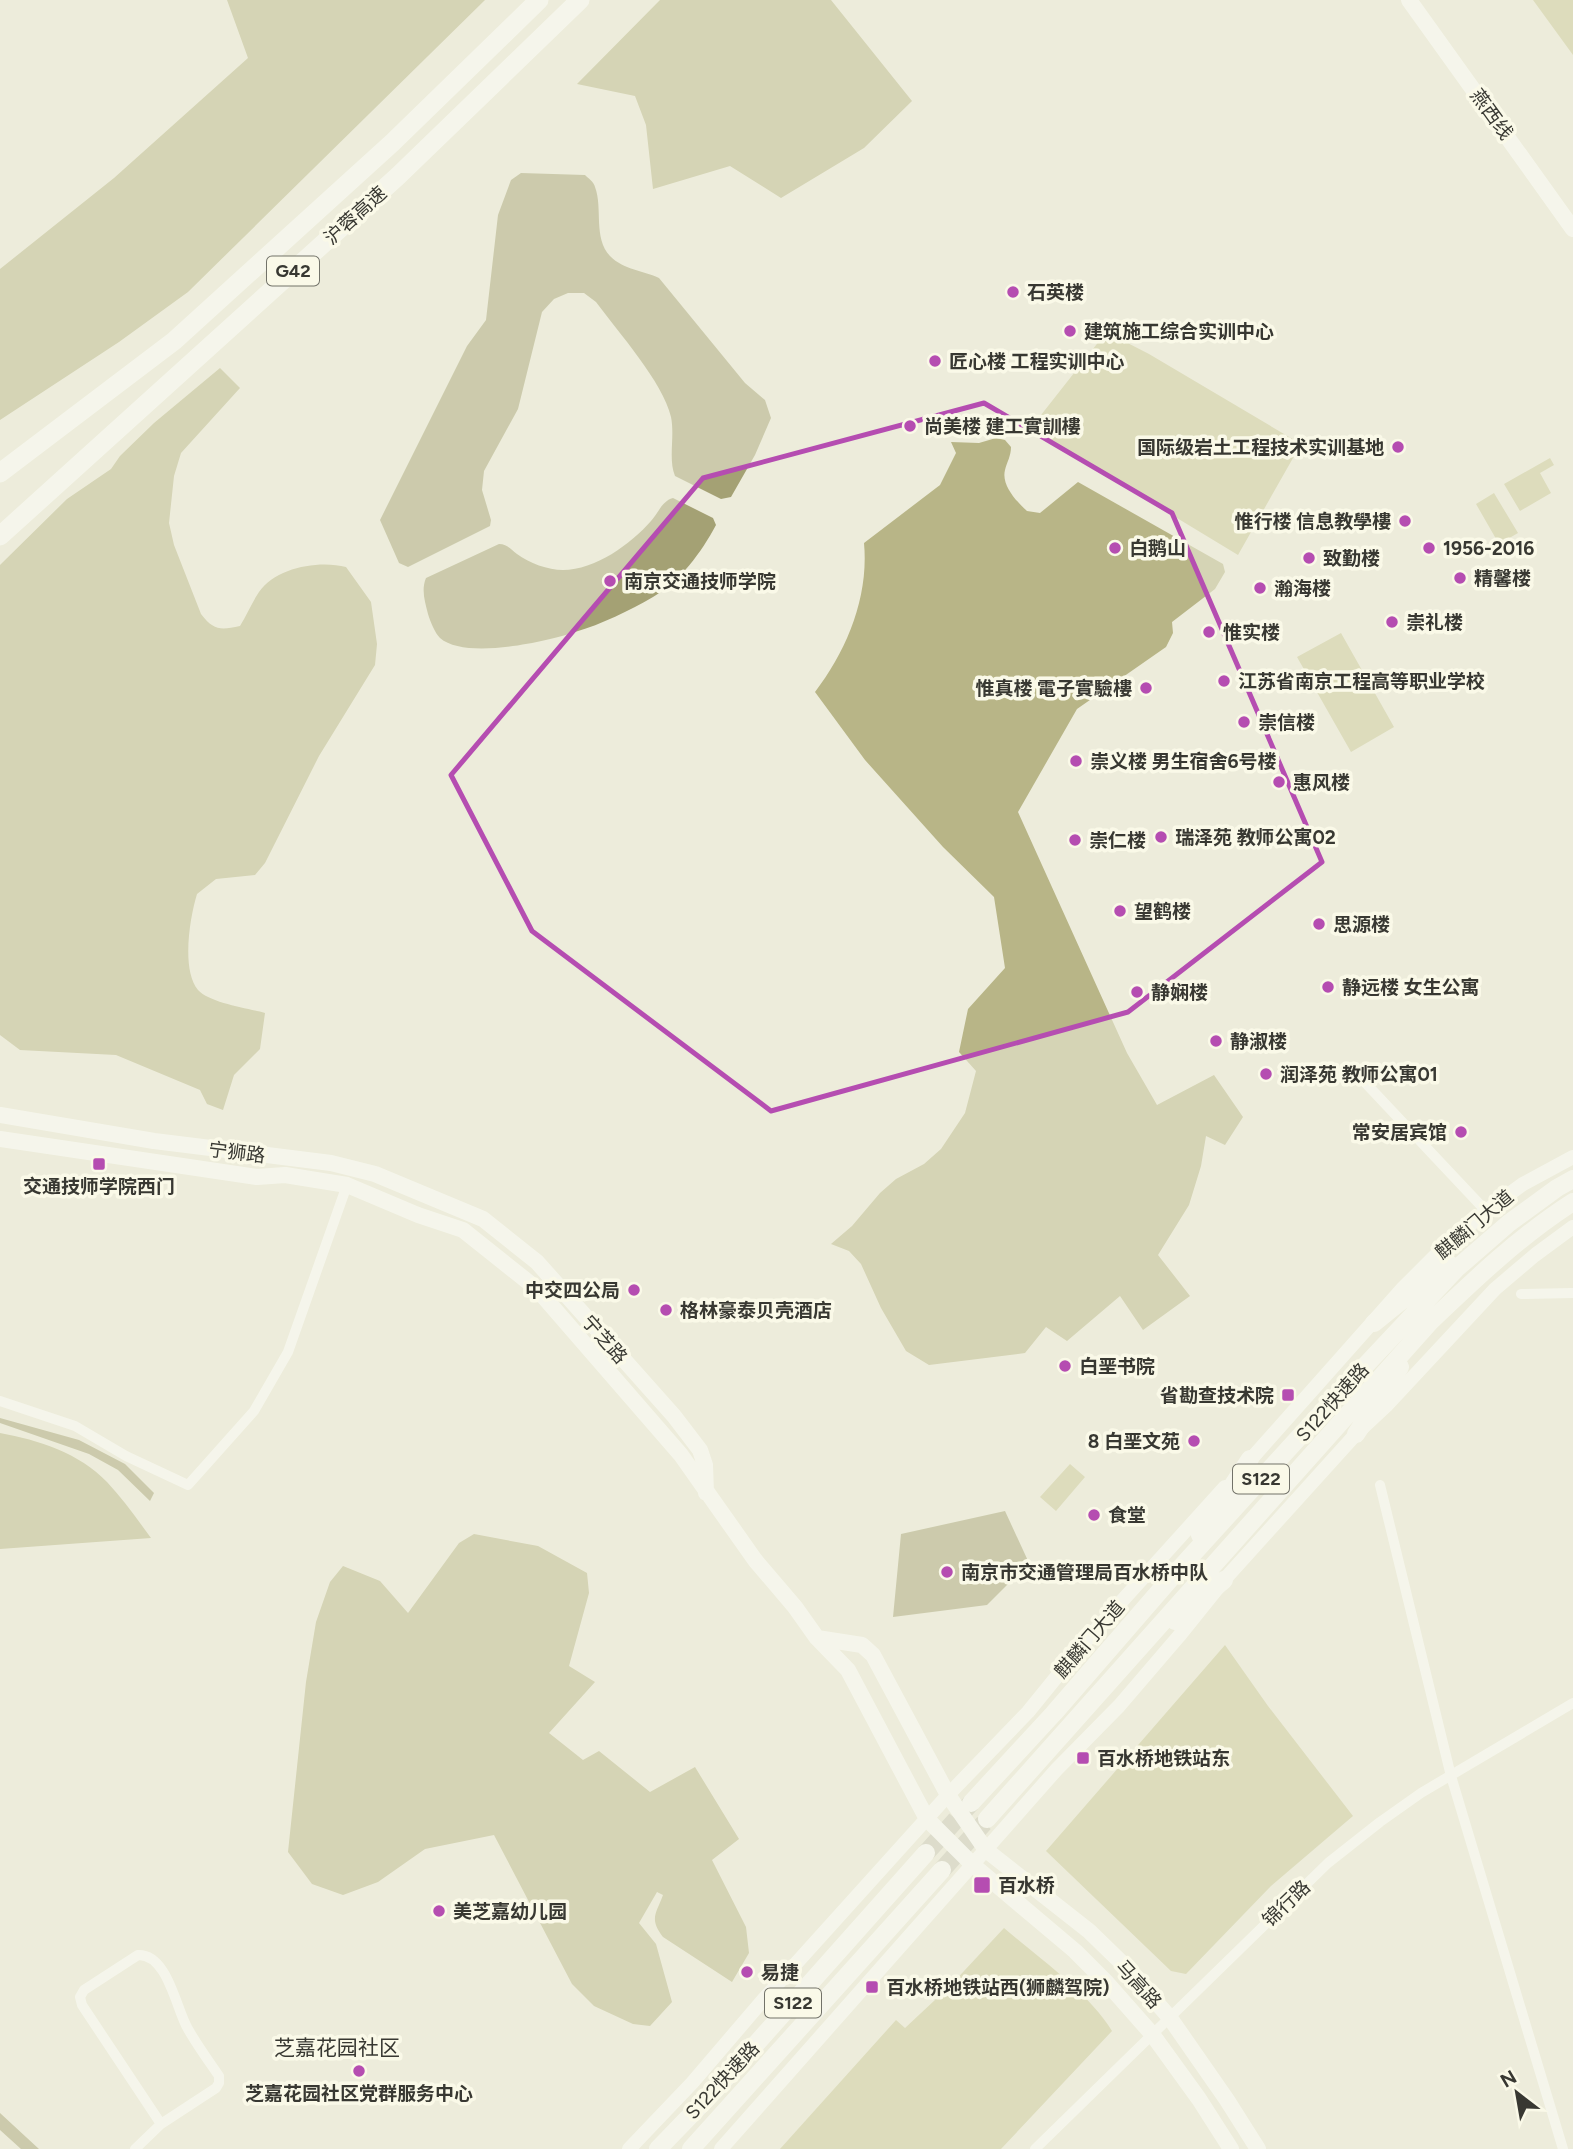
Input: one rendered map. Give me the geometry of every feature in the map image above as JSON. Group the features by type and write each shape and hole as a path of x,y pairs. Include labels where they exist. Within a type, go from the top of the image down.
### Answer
{"highway":[{"name":"沪蓉高速","path":"0,472 174,341 393,143 539,0"},
{"name":"沪蓉高速","path":"0,536 398,176 580,0"},
{"name":"S122快速路","path":"971,1803 1054,1713 1171,1578 1455,1269 1509,1223 1573,1179"},
{"name":"S122快速路","path":"987,1819 1430,1322 1505,1253 1573,1202"},
{"path":"1374,1323 1448,1263 1509,1223"},
{"path":"1356,1434 1430,1322"},
{"path":"1171,1578 1250,1459"},
{"path":"1126,1661 1224,1580"},
{"name":"S122快速路","path":"658,2149 715,2090 926,1853"},
{"name":"S122快速路","path":"691,2149 942,1870"}],"main road":[{"name":"燕西线","path":"1409,0 1573,229"},
{"name":"宁狮路","path":"0,1115 154,1141 331,1163 375,1174 467,1211"},
{"name":"宁狮路","path":"0,1139 257,1177 285,1175 347,1185 418,1215 463,1230"},
{"name":"宁芝路","path":"467,1211 483,1219 537,1262 674,1416 700,1450 705,1465 706,1493"},
{"name":"宁芝路","path":"463,1230 537,1289 681,1455 755,1560 817,1638 848,1670 927,1819"},
{"path":"817,1638 862,1645 873,1655 948,1795"},
{"name":"马高路","path":"948,1795 986,1850 1089,1931 1124,1965 1170,2018 1258,2149"},
{"name":"马高路","path":"927,1819 973,1864 1075,1951 1107,1983 1152,2034 1231,2149"}],"street":[{"path":"1358,1075 1486,1211"},
{"name":"麒麟门大道","path":"629,2149 692,2083 948,1795 1028,1712 1084,1643 1403,1288 1486,1211 1523,1184 1573,1157"},
{"path":"0,1401 75,1426 126,1455 188,1485 254,1410 288,1352 347,1185"},
{"path":"721,2149 1057,1769 1119,1706 1224,1580 1356,1434 1386,1406 1495,1289 1573,1227"},
{"path":"1521,1294 1573,1293"},
{"path":"1380,1485 1451,1776 1563,2149"},
{"name":"锦行路","path":"1035,2149 1328,1863 1421,1793 1573,1703"},
{"path":"135,2149 161,2124 216,2088 219,2083 219,2076 186,2026 171,1986 153,1958 146,1954 138,1955 84,1990 80,1997 82,2005 161,2124"}],"highlighted area":[{"path":"984,403 1172,513 1322,862 1128,1012 771,1111 532,931 451,775 703,478"}],"shaded area":[{"path":"227,0 485,0 188,292 119,342 0,420 0,269 114,178 248,58"},
{"path":"660,0 831,0 912,101 864,148 781,198 730,166 653,189 646,125 635,96 577,84"},
{"path":"1533,0 1573,0 1573,55"},
{"path":"521,173 585,175 591,180 597,195 602,241 610,256 627,267 659,278 745,383 765,400 771,418 755,455 731,497 721,499 675,476 671,417 659,388 596,302 584,293 568,293 554,299 542,312 518,409 484,471 482,490 491,520 490,526 408,567 399,563 380,520 467,346 486,320 498,215 511,180"},
{"path":"1114,336 1301,444 1238,555 1030,429 1100,340"},
{"path":"220,368 240,388 181,453 174,476 169,523 174,545 201,614 218,628 240,626 259,592 276,577 287,571 312,565 335,565 346,567 371,602 377,644 375,665 319,756 265,863 255,875 216,879 197,894 188,957 193,981 198,990 211,998 265,1013 260,1049 234,1075 223,1110 207,1104 200,1090 116,1055 20,1050 0,1035 0,565 67,499 111,469 120,456 154,423"},
{"path":"996,438 1005,440 1011,447 1005,481 1027,511 1040,513 1078,482 1223,564 1225,572 1215,589 1172,622 1173,633 1166,647 1077,709 1018,812 1127,1053 1157,1105 1214,1075 1243,1117 1225,1145 1206,1136 1201,1166 1189,1205 1158,1255 1190,1296 1143,1330 1120,1296 1067,1341 1046,1327 1025,1353 929,1365 906,1351 881,1308 861,1264 849,1251 831,1244 852,1226 880,1193 896,1179 924,1164 941,1149 965,1113 976,1071 959,1052 968,1009 1005,968 994,897 943,847 865,760 815,692 837,659 853,622 863,583 864,543 940,485 956,453 951,442 979,443"},
{"path":"1550,458 1554,465 1540,473 1551,493 1520,511 1504,484"},
{"path":"1494,493 1518,533 1499,544 1476,504"},
{"path":"673,498 713,518 716,525 697,556 681,574 644,602 585,629 506,647 467,648 440,638 435,630 425,600 426,578 499,544 527,560 557,570 587,566 623,547 651,521 663,504"},
{"path":"1341,633 1394,727 1351,752 1297,657"},
{"path":"0,1418 79,1440 125,1464 154,1493 150,1501 118,1470 89,1454 0,1423"},
{"path":"0,1433 58,1449 84,1463 113,1489 151,1538 0,1549"},
{"path":"1070,1464 1085,1477 1056,1511 1040,1497"},
{"path":"1005,1511 1029,1563 987,1605 893,1617 901,1534"},
{"path":"474,1534 538,1546 587,1573 589,1593 569,1666 595,1682 549,1733 583,1760 599,1751 650,1792 695,1767 739,1839 712,1860 746,1927 749,1953 732,1982 663,1937 655,1921 663,1895 657,1892 639,1923 656,1944 672,2002 650,2026 633,2024 594,2006 572,1984 494,1835 425,1849 378,1882 343,1895 312,1884 288,1852 306,1682 316,1622 330,1582 343,1566 380,1581 408,1613 459,1543"},
{"path":"1225,1645 1268,1706 1353,1816 1271,1886 1186,1974 1171,1971 1046,1851"},
{"path":"1004,1928 1091,2003 1112,2031 1001,2149 780,2149 896,2020 905,2028 951,1985"},
{"path":"0,2113 39,2149 21,2149 0,2130"}],"tunnel":[{"path":"926,1853 971,1803"},
{"path":"942,1870 984,1823"}],"place":[{"name":"石英楼","path":"1013,292"},
{"name":"建筑施工综合实训中心","path":"1070,331"},
{"name":"匠心楼 工程实训中心","path":"935,361"},
{"name":"尚美楼 建工實訓樓","path":"910,426"},
{"name":"国际级岩土工程技术实训基地","path":"1398,447"},
{"name":"惟行楼 信息教學樓","path":"1405,521"},
{"name":"白鹅山","path":"1115,548"},
{"name":"1956-2016","path":"1429,548"},
{"name":"致勤楼","path":"1309,558"},
{"name":"精馨楼","path":"1460,578"},
{"name":"南京交通技师学院","path":"610,581"},
{"name":"瀚海楼","path":"1260,588"},
{"name":"崇礼楼","path":"1392,622"},
{"name":"惟实楼","path":"1209,632"},
{"name":"江苏省南京工程高等职业学校","path":"1224,681"},
{"name":"惟真楼 電子實驗樓","path":"1146,688"},
{"name":"崇信楼","path":"1244,722"},
{"name":"崇义楼 男生宿舍6号楼","path":"1076,761"},
{"name":"惠风楼","path":"1279,782"},
{"name":"瑞泽苑 教师公寓02","path":"1161,837"},
{"name":"崇仁楼","path":"1075,840"},
{"name":"望鹤楼","path":"1120,911"},
{"name":"思源楼","path":"1319,924"},
{"name":"静远楼 女生公寓","path":"1328,987"},
{"name":"静娴楼","path":"1137,992"},
{"name":"静淑楼","path":"1216,1041"},
{"name":"润泽苑 教师公寓01","path":"1266,1074"},
{"name":"常安居宾馆","path":"1461,1132"},
{"name":"交通技师学院西门","path":"99,1164"},
{"name":"中交四公局","path":"634,1290"},
{"name":"格林豪泰贝壳酒店","path":"666,1310"},
{"name":"白垩书院","path":"1065,1366"},
{"name":"省勘查技术院","path":"1288,1395"},
{"name":"8 白垩文苑","path":"1194,1441"},
{"name":"食堂","path":"1094,1515"},
{"name":"南京市交通管理局百水桥中队","path":"947,1572"},
{"name":"百水桥地铁站东","path":"1083,1758"},
{"name":"百水桥","path":"982,1885"},
{"name":"美芝嘉幼儿园","path":"439,1911"},
{"name":"易捷","path":"747,1972"},
{"name":"百水桥地铁站西(狮麟驾院)","path":"872,1987"},
{"name":"芝嘉花园社区党群服务中心","path":"359,2071"}],"district":[{"name":"芝嘉花园社区","path":"337,2048"}]}
